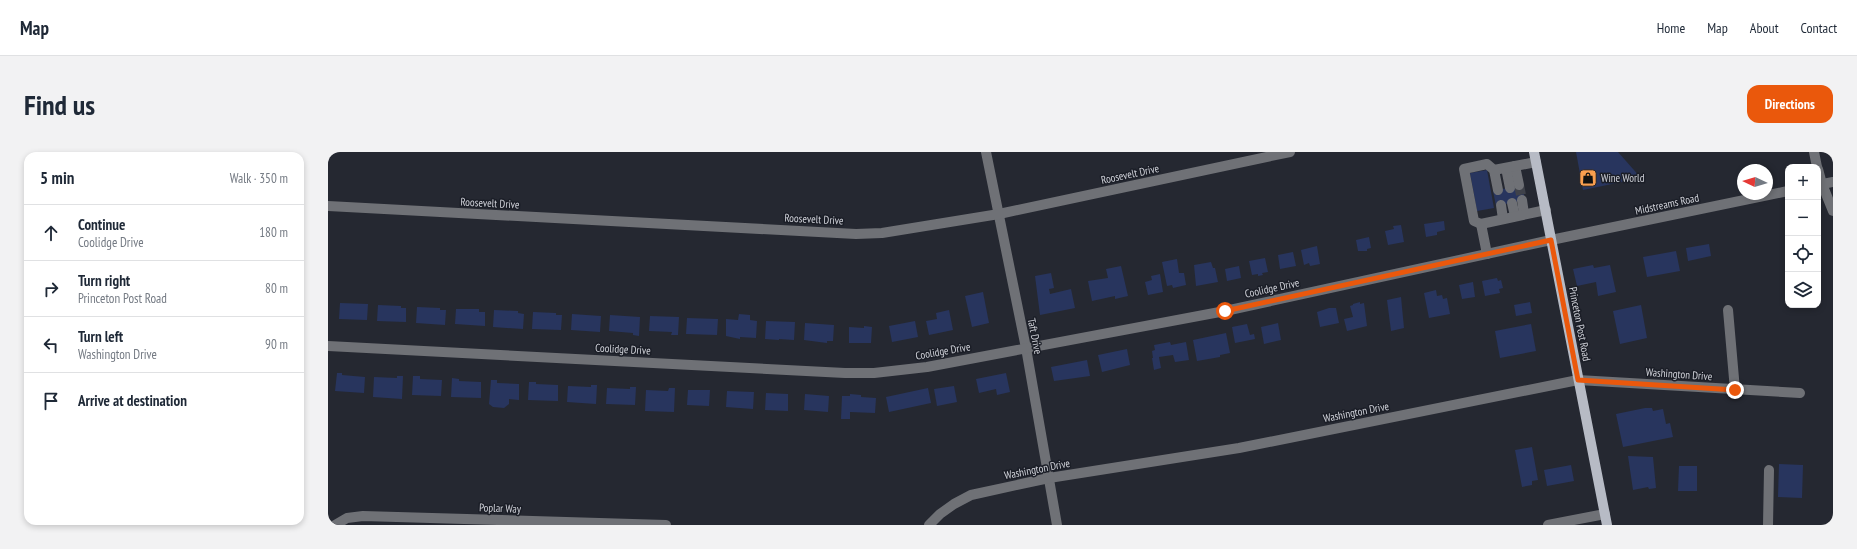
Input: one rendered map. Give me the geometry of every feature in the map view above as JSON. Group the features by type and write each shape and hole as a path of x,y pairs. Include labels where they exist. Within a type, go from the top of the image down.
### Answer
{"main road":[{"name":"Princeton Post Road","path":"1535,157 1607,525"}],"street":[{"name":"Taft Drive","path":"986,152 1026,348 1057,525"},
{"name":"Roosevelt Drive","path":"328,206 856,234 882,233 999,214 1290,152"},
{"path":"1814,152 1817,164"},
{"path":"1494,170 1510,167 1535,157"},
{"path":"1498,190 1494,170 1487,164 1464,169 1474,221 1482,224 1546,210"},
{"path":"1510,167 1514,186"},
{"path":"1821,185 1833,182"},
{"path":"1821,187 1833,211"},
{"name":"Midstreams Road","path":"1551,240 1785,192"},
{"path":"1517,202 1520,215"},
{"path":"1501,205 1503,219"},
{"path":"1482,224 1487,254"},
{"name":"Coolidge Drive","path":"328,346 845,373 874,373 927,367 1225,311 1551,240"},
{"path":"1728,310 1735,390"},
{"name":"Washington Drive","path":"928,525 954,504 971,495 1049,478 1239,448 1578,380 1800,393"},
{"path":"1768,525 1769,470"},
{"path":"1548,525 1605,514"},
{"name":"Poplar Way","path":"335,525 347,518 363,516 666,525"}],"building":[{"path":"1576,152 1618,152 1641,178 1583,190"},
{"path":"1487,170 1494,208 1477,211 1470,173"},
{"path":"1522,185 1525,200 1496,206 1493,191"},
{"path":"1444,221 1445,230 1437,232 1437,235 1426,237 1424,224"},
{"path":"1401,225 1404,242 1388,245 1385,231 1394,229 1393,226"},
{"path":"1369,237 1371,248 1367,249 1367,251 1358,251 1356,240"},
{"path":"1709,244 1711,256 1688,261 1686,248"},
{"path":"1317,246 1320,264 1310,266 1309,263 1304,265 1301,250"},
{"path":"1676,251 1680,271 1647,277 1643,257"},
{"path":"1293,252 1296,266 1280,269 1278,255"},
{"path":"1265,258 1268,272 1262,273 1263,275 1258,276 1258,274 1252,275 1249,261"},
{"path":"1177,259 1179,273 1184,273 1186,285 1173,288 1172,285 1167,286 1162,262"},
{"path":"1211,262 1213,268 1215,268 1218,282 1196,286 1194,265"},
{"path":"1593,265 1594,268 1610,265 1616,292 1598,296 1596,282 1577,286 1573,269"},
{"path":"1121,266 1128,296 1115,299 1115,296 1092,301 1088,281 1108,278 1106,269"},
{"path":"1239,266 1241,278 1227,281 1225,269"},
{"path":"1051,273 1054,288 1049,289 1050,294 1071,289 1075,308 1040,315 1035,276"},
{"path":"1160,274 1163,292 1148,295 1145,282 1152,280 1151,276"},
{"path":"1497,278 1498,281 1501,280 1503,288 1499,289 1500,293 1485,296 1482,281"},
{"path":"1473,282 1475,297 1462,299 1459,285"},
{"path":"1436,290 1437,296 1442,295 1443,299 1447,298 1450,314 1429,318 1424,293"},
{"path":"983,292 989,323 972,327 965,296"},
{"path":"1401,297 1404,328 1391,331 1387,300"},
{"path":"1360,302 1360,304 1364,303 1367,326 1347,331 1344,319 1353,317 1350,306"},
{"path":"1530,302 1532,313 1516,316 1514,305"},
{"path":"340,303 368,304 367,320 339,319"},
{"path":"378,305 401,306 401,308 406,308 406,322 377,321"},
{"path":"1641,305 1647,338 1620,344 1613,311"},
{"path":"417,307 440,308 440,310 446,310 445,325 416,323"},
{"path":"1329,308 1336,308 1339,323 1320,327 1317,312"},
{"path":"456,309 479,309 479,312 485,312 485,326 455,324"},
{"path":"494,310 518,311 518,313 524,314 523,329 493,327"},
{"path":"949,310 953,330 929,335 926,321 937,319 936,313"},
{"path":"533,312 556,313 556,315 562,315 561,330 532,329"},
{"path":"572,314 601,316 600,332 571,330"},
{"path":"739,314 750,315 750,320 757,321 756,338 740,337 740,339 726,336 726,319 738,320"},
{"path":"610,315 640,317 639,336 633,335 633,333 609,331"},
{"path":"650,316 679,317 678,335 671,335 672,332 649,331"},
{"path":"687,318 718,319 717,335 686,334"},
{"path":"766,321 795,322 794,340 765,339"},
{"path":"915,321 918,337 892,342 889,326"},
{"path":"805,323 834,325 833,341 827,341 827,343 804,340"},
{"path":"1278,323 1281,340 1264,344 1261,327"},
{"path":"1247,324 1250,335 1254,334 1255,339 1235,343 1232,327"},
{"path":"1531,324 1536,351 1500,358 1495,331"},
{"path":"864,326 872,327 871,343 849,343 849,327 864,328"},
{"path":"1226,333 1230,353 1220,355 1220,357 1197,361 1193,340"},
{"path":"1170,342 1171,345 1186,342 1189,360 1175,362 1173,355 1159,357 1161,368 1154,370 1152,351 1155,350 1154,345"},
{"path":"1127,349 1130,365 1102,372 1098,355"},
{"path":"1087,360 1090,376 1054,381 1051,367"},
{"path":"337,373 342,373 342,375 365,377 364,393 335,391"},
{"path":"1006,373 1010,392 997,395 996,389 979,393 976,379"},
{"path":"397,376 403,376 402,399 373,397 374,377 397,378"},
{"path":"413,376 420,376 420,379 442,380 441,396 412,395"},
{"path":"452,378 459,379 459,381 481,382 481,398 451,397"},
{"path":"491,380 497,380 497,383 519,384 519,400 509,399 509,404 504,408 493,407 489,404"},
{"path":"529,382 536,382 536,384 558,385 558,401 528,400"},
{"path":"591,385 597,385 596,404 567,402 568,386 591,387"},
{"path":"954,386 957,402 937,406 934,389"},
{"path":"630,387 636,387 635,405 606,404 607,388 630,389"},
{"path":"669,388 675,388 674,412 645,411 646,390 668,391"},
{"path":"928,388 931,403 889,412 886,397"},
{"path":"688,390 710,390 709,406 687,405"},
{"path":"727,391 754,392 753,409 726,407"},
{"path":"766,393 788,394 788,411 765,410"},
{"path":"805,394 829,396 828,412 804,410"},
{"path":"850,394 861,395 861,397 876,398 875,413 850,412 850,419 841,419 842,396 850,396"},
{"path":"1652,408 1653,411 1663,409 1666,424 1670,423 1673,437 1623,447 1616,414"},
{"path":"1532,447 1538,480 1532,481 1532,485 1522,487 1515,450"},
{"path":"1628,456 1653,457 1656,488 1649,489 1648,487 1633,490"},
{"path":"1779,464 1803,465 1802,498 1778,497"},
{"path":"1571,465 1574,481 1547,486 1544,470"},
{"path":"1679,466 1697,466 1697,491 1678,491"}],"tunnel":[{"path":"1519,185 1522,200"}],"place":[{"name":"Wine World","path":"1588,178"}],"route":[{"path":"1225,311 1551,240 1578,380 1735,390"}]}
